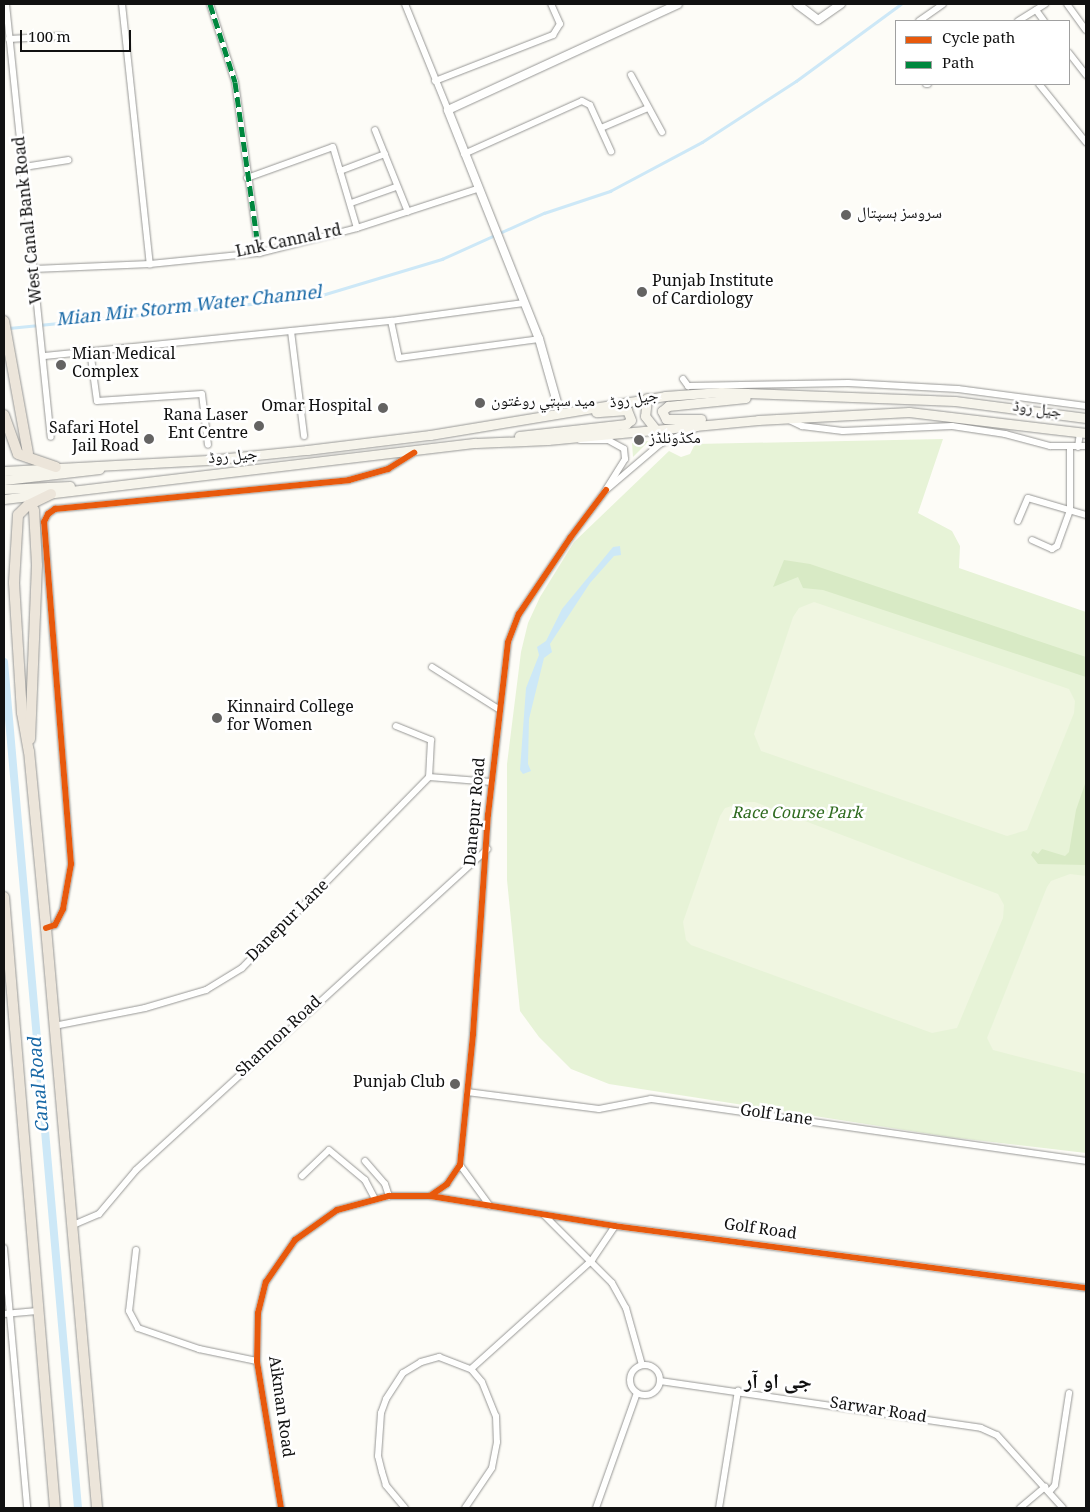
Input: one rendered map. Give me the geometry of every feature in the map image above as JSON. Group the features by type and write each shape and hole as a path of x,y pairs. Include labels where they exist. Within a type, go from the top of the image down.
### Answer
{"highway":[{"path":"4,321 7,349 28,453"},
{"path":"4,415 18,454 56,467"},
{"path":"51,494 20,512 16,526 17,644 22,713 29,751 46,928 97,1508"},
{"path":"29,751 36,564 34,510"},
{"path":"4,897 55,1508"}],"main road":[{"name":"جیل روڈ","path":"4,471 208,460 380,442 647,398 721,392 955,401 1086,418"},
{"path":"758,420 669,419 664,417 662,411 668,406 771,395"},
{"path":"647,398 645,416 655,429"},
{"path":"476,443 626,424 632,416 627,410 560,413"},
{"name":"جیل روڈ","path":"4,499 414,453 476,443 548,440 707,423 786,418 909,412 1083,432"},
{"path":"4,480 81,473 119,465"},
{"path":"4,489 75,486 90,490"}],"street":[{"name":"West Canal Bank Road","path":"6,4 45,356 51,437"},
{"path":"122,4 150,264"},
{"path":"210,4 235,82 259,253"},
{"path":"405,4 448,110 477,189 539,339 560,413"},
{"path":"435,81 553,35 560,24 551,4"},
{"path":"448,110 678,4"},
{"path":"798,4 818,20 841,4"},
{"path":"920,20 943,4"},
{"path":"1020,20 1046,4"},
{"path":"1066,4 1086,30"},
{"path":"1036,10 1043,20"},
{"path":"9,39 62,36"},
{"path":"1070,54 1086,75"},
{"path":"631,75 662,132"},
{"path":"1040,85 1086,142"},
{"path":"464,154 582,101 590,105 611,152"},
{"path":"601,128 648,108"},
{"path":"375,130 396,187 408,212"},
{"path":"247,178 333,147 357,228"},
{"path":"340,171 385,154"},
{"path":"24,167 68,160"},
{"path":"351,204 396,187"},
{"name":"Lnk Cannal rd","path":"34,269 150,264 259,253 357,228 477,189"},
{"path":"45,356 390,321 524,303"},
{"path":"390,321 398,358 539,339"},
{"path":"291,331 304,436"},
{"path":"90,350 97,401 202,394 208,445"},
{"path":"683,379 688,386 848,383 958,389 1086,406"},
{"path":"786,418 802,426 843,431 952,426 1005,434 1036,444 1086,446"},
{"name":"Danepur Road","path":"606,490 660,444 707,423"},
{"path":"1078,447 1083,432"},
{"name":"Danepur Road","path":"460,1165 492,782 508,642 519,614 570,538 606,490 625,459 624,449 608,440 548,440"},
{"path":"1032,540 1055,548 1070,510 1070,446"},
{"path":"46,928 54,925 63,909 71,864 44,522 48,514 55,509 348,480 388,468 414,453"},
{"path":"1018,521 1028,498 1086,516"},
{"path":"432,667 500,710"},
{"path":"396,726 431,740 429,777 492,782"},
{"name":"Danepur Lane","path":"54,1026 145,1008 206,990 242,968 429,777"},
{"name":"Shannon Road","path":"73,1225 100,1214 136,1170 487,848"},
{"name":"Golf Lane","path":"467,1092 599,1109 651,1099 1086,1161"},
{"path":"302,1176 329,1150 365,1180 376,1199"},
{"path":"365,1161 385,1184 389,1196"},
{"path":"430,1196 447,1184 460,1165 490,1206"},
{"name":"Aikman Road","path":"281,1508 257,1361 258,1313 266,1282 276,1264 313,1225 337,1210 389,1196 430,1196"},
{"name":"Golf Road","path":"430,1196 615,1226 1086,1288"},
{"path":"543,1214 592,1260 624,1303 642,1365"},
{"path":"471,1369 592,1260 615,1226"},
{"path":"4,1248 7,1314 27,1508"},
{"path":"136,1250 129,1311 138,1328 199,1349 257,1361"},
{"path":"7,1314 40,1311"},
{"path":"405,1508 386,1485 378,1456 381,1413 386,1399 403,1373 429,1358 451,1359 471,1369 488,1394 498,1429 492,1468 466,1508"},
{"path":"642,1365 658,1371 660,1381 656,1392 649,1396 637,1393 630,1380 634,1369 642,1365"},
{"name":"Sarwar Road","path":"660,1381 981,1428 997,1435 1063,1508"},
{"path":"719,1508 738,1391"},
{"path":"596,1508 637,1393"},
{"path":"1020,1508 1055,1485 1069,1394"}],"green space":[{"name":"Race Course Park","path":"943,439 918,513 952,531 960,546 959,568 1086,612 1086,1153 949,1137 609,1084 571,1069 539,1037 520,1011 507,880 507,764 521,652 528,623 540,597 574,542 669,451 681,457 690,454 695,444"},
{"path":"648,441 647,443 633,457 632,443"},
{"path":"784,560 810,564 1086,657 1086,677 823,590 803,588 798,577 773,587"},
{"path":"814,602 1069,689 1075,701 1074,713 1027,830 1007,836 761,751 754,734 793,617 799,608"},
{"path":"1086,781 1086,865 1038,864 1031,855 1033,851 1038,854 1042,849 1065,856 1069,852 1076,810"},
{"path":"745,802 755,802 998,894 1004,905 1003,918 957,1028 932,1033 691,945 686,940 683,922 720,816 725,808"},
{"path":"1070,874 1086,876 1086,1074 993,1050 987,1038 1047,887 1051,881"}],"water":[{"path":"620,546 621,555 614,556 590,583 550,644 552,652 544,658 529,719 528,764 531,771 523,774 520,770 526,688 539,655 537,647 546,641 562,609 613,547"}],"waterway":[{"name":"Mian Mir Storm Water Channel","path":"9,328 312,298 442,259 544,213 610,191 702,142 796,81 901,4"},
{"name":"Canal Road","path":"4,662 78,1508"}],"marked path":[{"path":"210,4 235,82 259,253"}],"cycle path":[{"path":"46,928 55,925 63,909 71,864 44,522 48,514 55,509 349,480 388,469 414,453"},
{"path":"281,1508 257,1361 258,1313 266,1282 295,1240 337,1210 389,1196 430,1196 447,1184 460,1165 473,1034 488,815 508,642 519,614 570,538 606,490"},
{"path":"430,1196 615,1226 1086,1288"}],"place":[{"name":"سروسز ہسپتال","path":"846,215"},
{"name":"Punjab Institute of Cardiology","path":"642,292"},
{"name":"Mian Medical Complex","path":"61,365"},
{"name":"مید سېټي روغتون","path":"480,403"},
{"name":"Omar Hospital","path":"383,408"},
{"name":"Rana Laser Ent Centre","path":"259,426"},
{"name":"Safari Hotel Jail Road","path":"149,439"},
{"name":"مکڈونلڈز","path":"639,440"},
{"name":"Kinnaird College for Women","path":"217,718"},
{"name":"Punjab Club","path":"455,1084"}],"district":[{"name":"جی او آر","path":"778,1384"}]}
